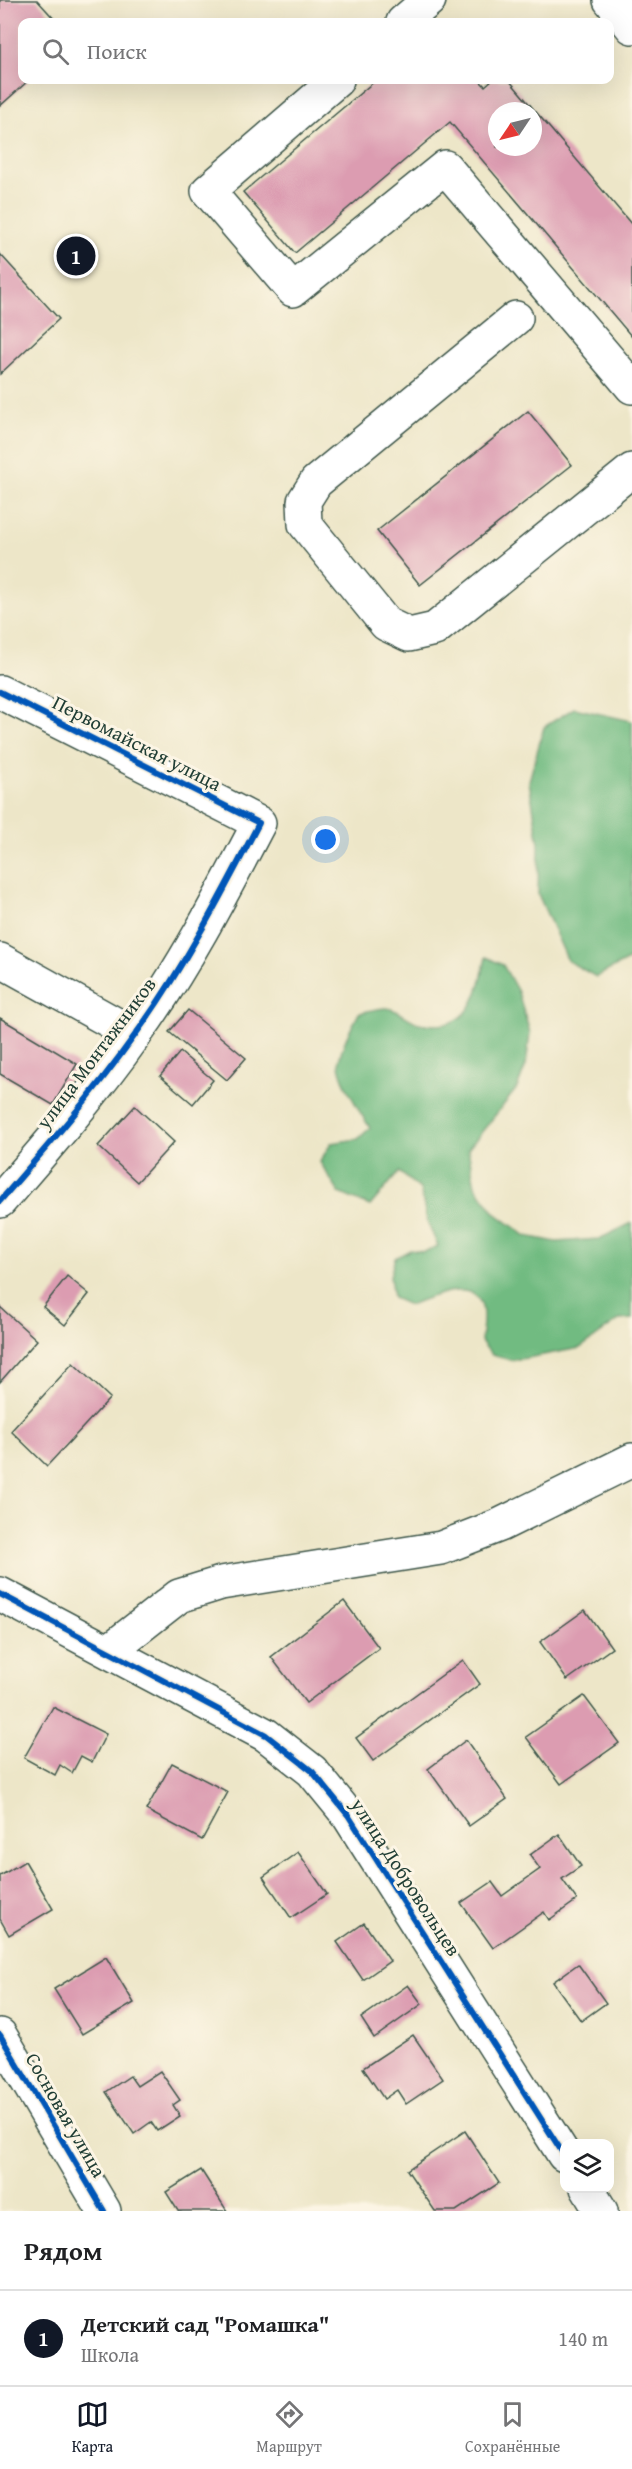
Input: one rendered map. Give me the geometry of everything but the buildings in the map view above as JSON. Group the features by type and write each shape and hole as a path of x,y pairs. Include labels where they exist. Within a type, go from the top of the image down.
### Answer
{"street":[{"path":"408,18 429,0"},
{"path":"610,0 632,27"},
{"path":"332,84 208,191 293,290 445,167 632,387"},
{"path":"516,318 316,482 304,501 306,524 386,624 409,635 435,629 632,470"},
{"name":"Первомайская улица","path":"0,692 260,824"},
{"name":"улица Монтажников","path":"0,1201 44,1150 135,1035 194,946 260,824"},
{"name":"улица Монтажников","path":"0,960 135,1035"},
{"path":"110,1650 179,1596 221,1583 441,1548 500,1525 632,1460"},
{"name":"улица Добровольцев","path":"0,1594 110,1650 266,1735 312,1771 348,1815 560,2149"},
{"name":"Сосновая улица","path":"0,2035 104,2211"},
{"path":"590,2193 601,2211"}],"green space":[{"path":"574,708 632,721 632,958 596,977 568,961 538,894 539,844 529,781 544,727"},
{"path":"486,957 503,965 518,992 530,1033 526,1065 517,1088 468,1149 475,1186 495,1213 526,1236 556,1242 599,1239 632,1223 632,1319 619,1320 580,1348 511,1360 492,1355 481,1341 483,1311 477,1297 470,1292 449,1292 409,1305 393,1298 390,1276 395,1258 410,1250 424,1252 438,1246 428,1224 420,1189 399,1172 370,1206 339,1193 320,1162 331,1143 358,1139 370,1128 351,1095 339,1067 342,1049 359,1013 386,1008 419,1023 436,1025 450,1023 469,1009 475,998"}],"cycle path":[{"path":"0,692 259,823 201,932 153,1010 87,1099 0,1201"},
{"path":"0,1594 266,1735 312,1771 348,1815 560,2149"},
{"path":"0,2035 104,2211"}],"place":[{"name":"Детский сад \"Ромашка\"","path":"76,256"}]}
